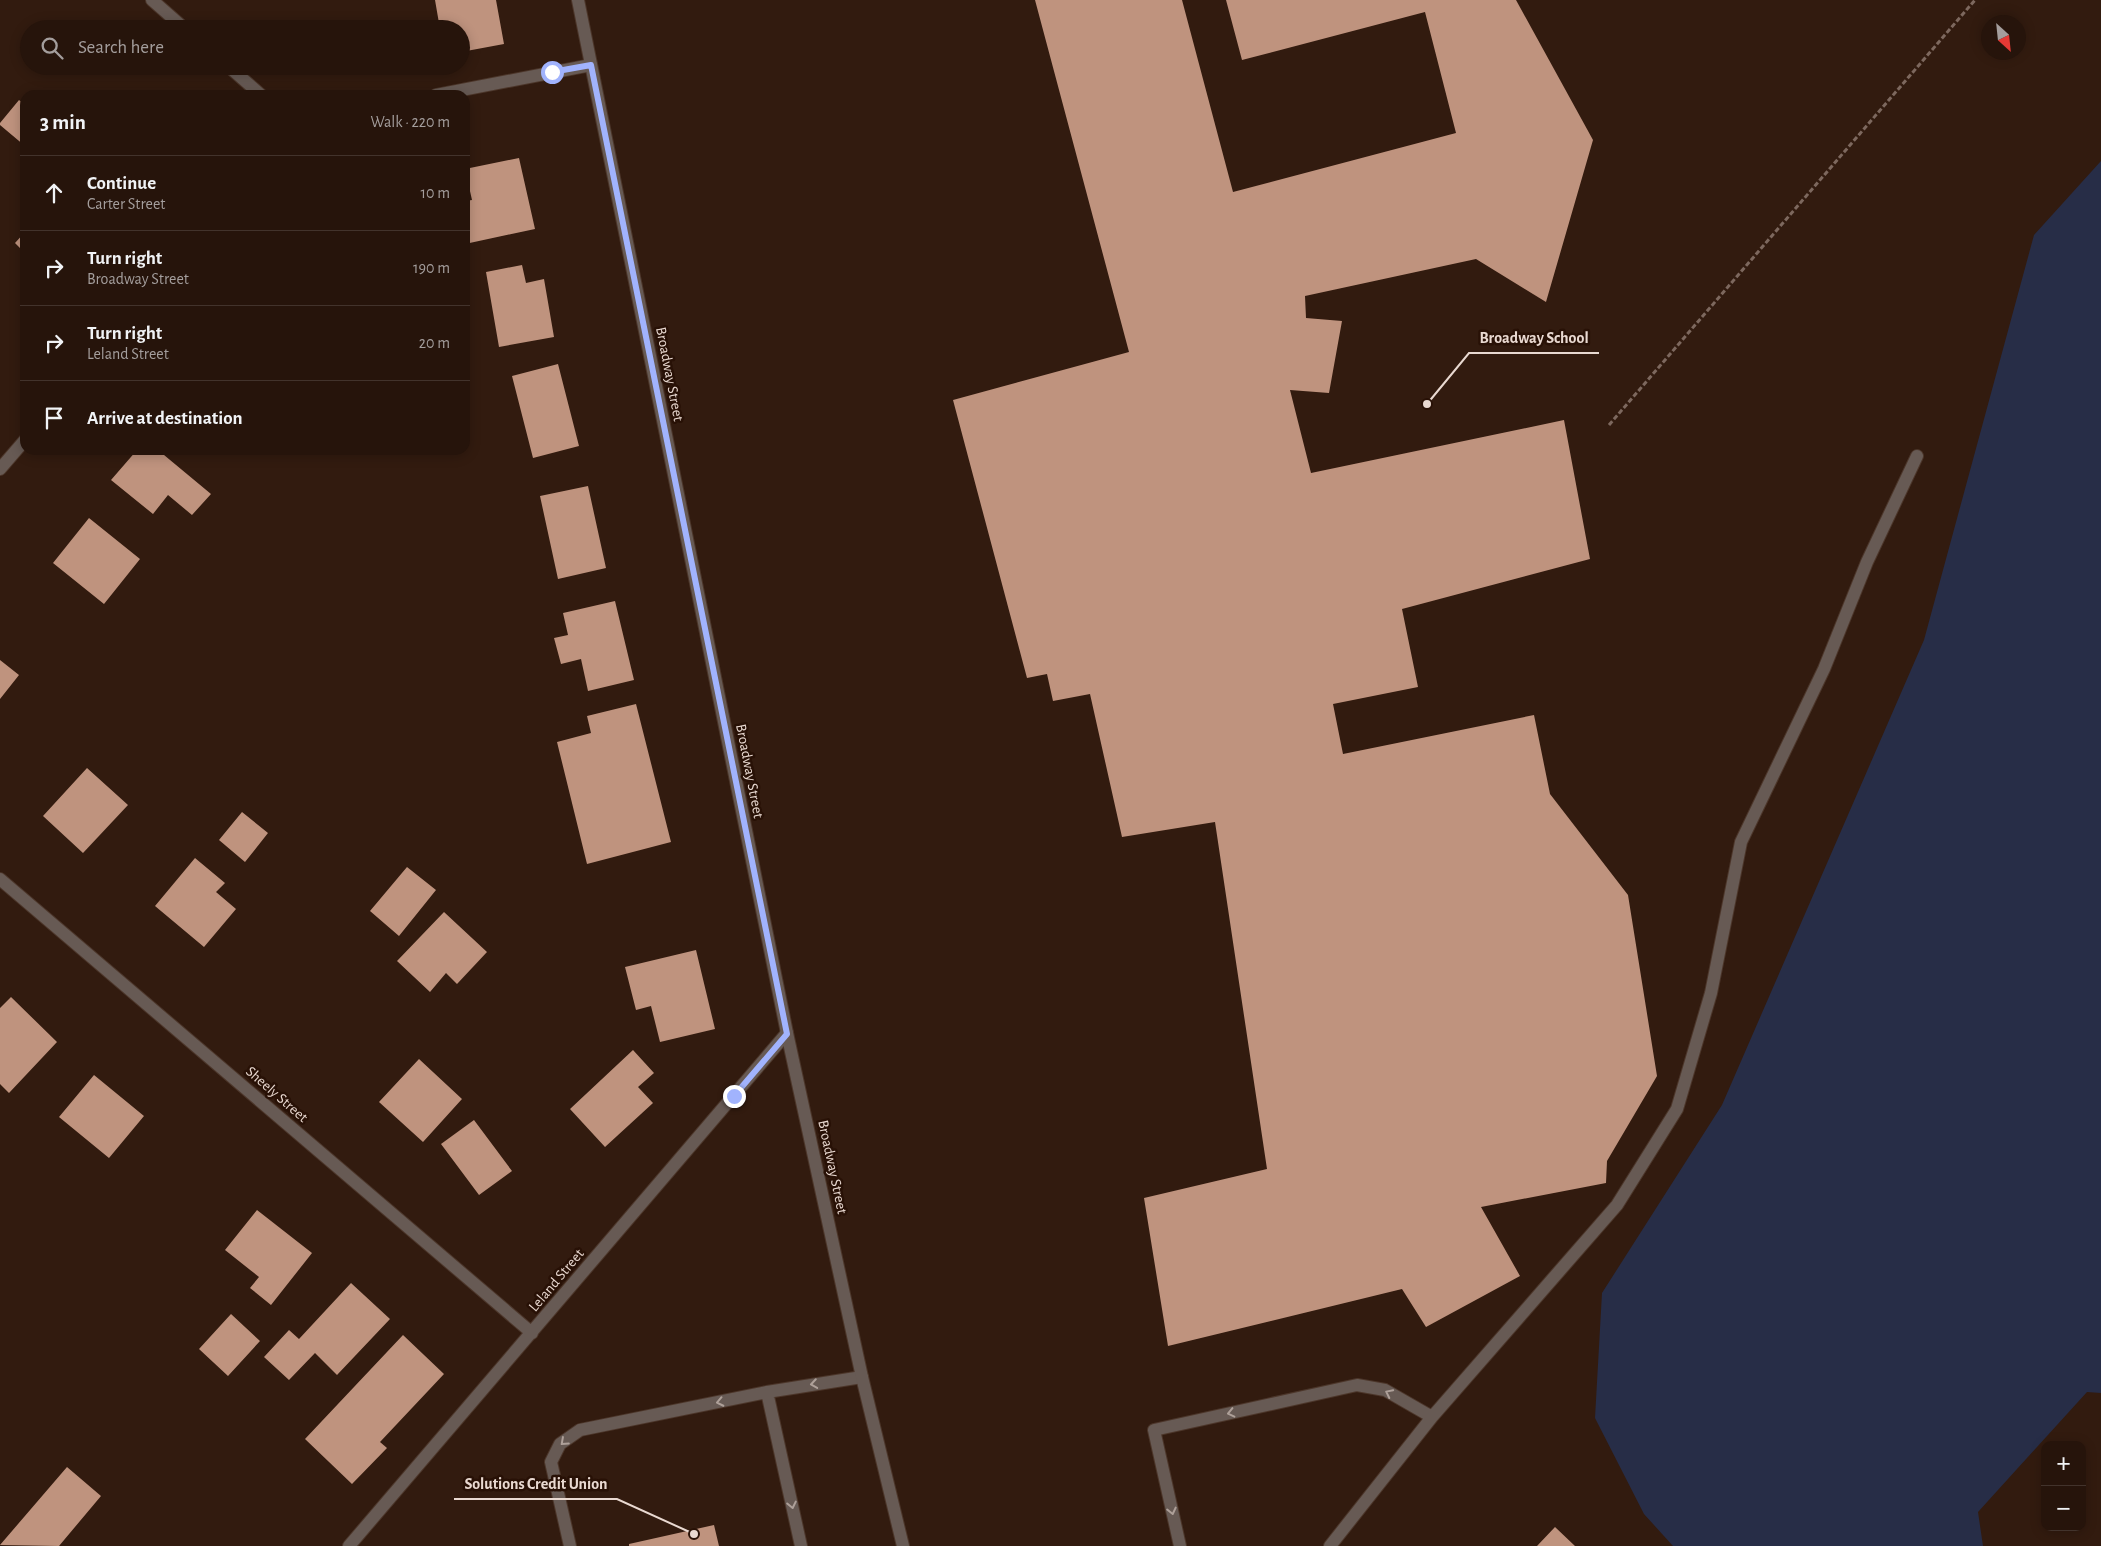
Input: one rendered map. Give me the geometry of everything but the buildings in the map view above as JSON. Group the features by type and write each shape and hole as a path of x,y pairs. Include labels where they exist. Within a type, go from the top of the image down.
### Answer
{"street":[{"path":"152,0 175,20"},
{"name":"Broadway Street","path":"578,0 787,1034 862,1377 903,1546"},
{"path":"462,90 591,65"},
{"path":"238,75 255,90"},
{"path":"0,469 20,446"},
{"path":"1330,1546 1432,1417 1617,1204 1677,1110 1711,993 1741,842 1824,669 1867,562 1917,456"},
{"name":"Sheely Street","path":"0,878 532,1333"},
{"name":"Leland Street","path":"349,1546 787,1034"},
{"path":"570,1546 551,1462 560,1444 580,1430 768,1392 862,1377"},
{"path":"1180,1546 1154,1430 1357,1385 1385,1390 1432,1417"},
{"path":"768,1392 801,1546"}],"path":[{"path":"1609,425 1975,0"}],"shaded area":[{"path":"2101,161 2101,1393 2087,1392 1978,1512 1983,1546 1673,1546 1644,1514 1595,1418 1602,1293 1722,1105 1924,640 2034,235"}],"place":[{"name":"Broadway School","path":"1427,404"},
{"name":"Solutions Credit Union","path":"694,1534"}],"route":[{"path":"552,72 591,65 787,1034 734,1096"}]}
